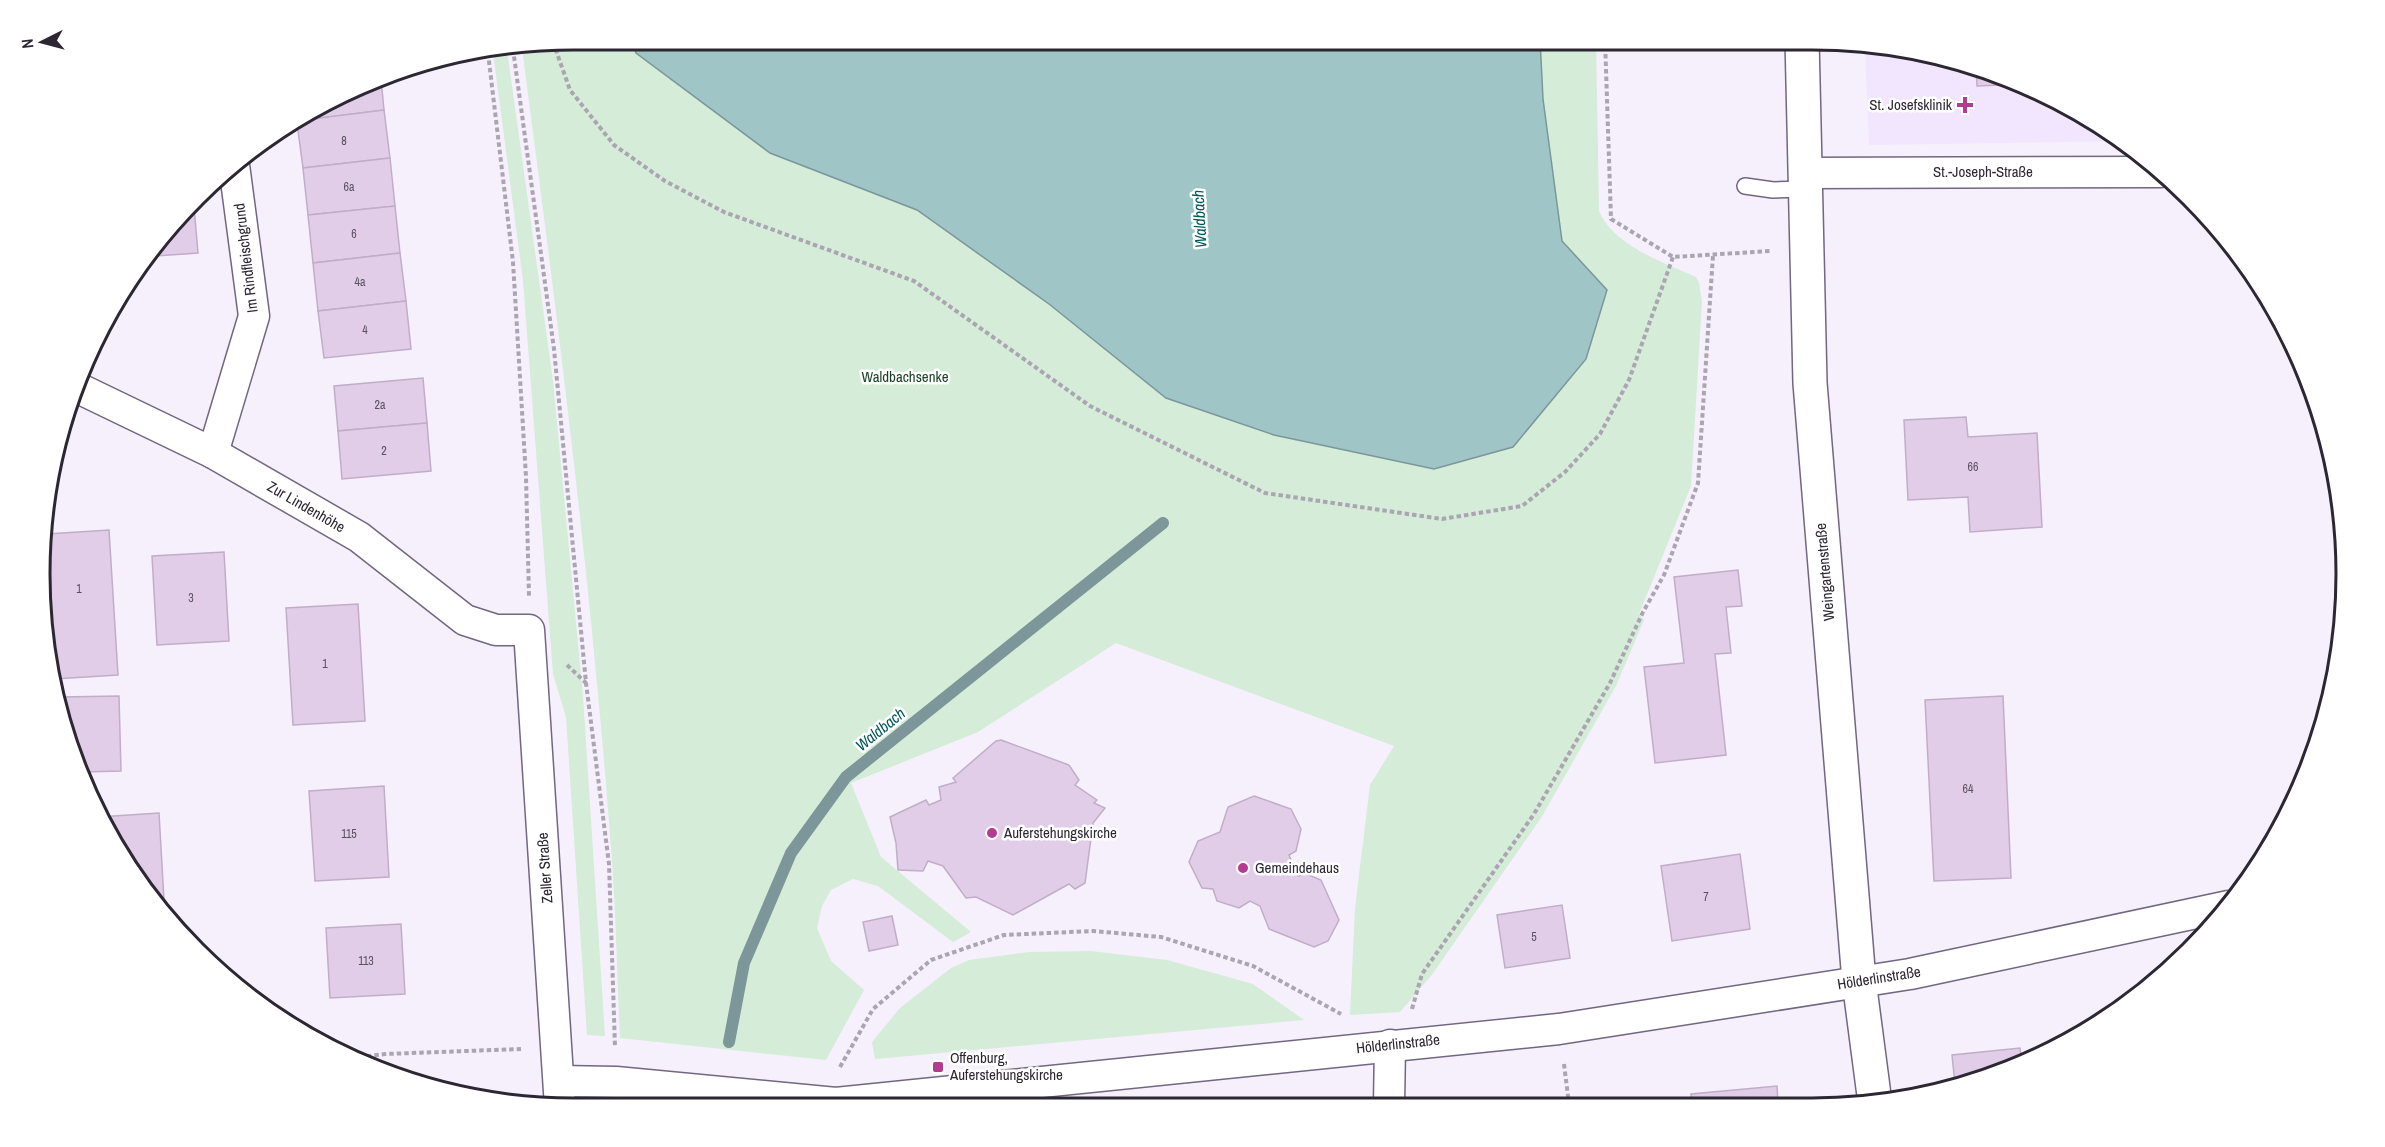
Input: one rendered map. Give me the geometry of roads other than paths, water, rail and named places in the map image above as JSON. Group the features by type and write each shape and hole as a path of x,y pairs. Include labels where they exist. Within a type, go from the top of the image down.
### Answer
{"street":[{"name":"Weingartenstraße","path":"1802,50 1810,383 1859,981 1874,1094"},
{"name":"St.-Joseph-Straße","path":"1805,181 2148,172"},
{"name":"Im Rindfleischgrund","path":"213,453 254,316 235,174"},
{"name":"Zur Lindenhöhe","path":"83,390 213,453 359,537 465,620 496,630 530,630"},
{"name":"Zeller Straße","path":"530,630 560,1094"},
{"name":"Hölderlinstraße","path":"902,1098 1559,1029 1910,974 2213,909"},
{"path":"1389,1098 1390,1045"},
{"name":"Hölderlinstraße","path":"560,1094 616,1082 770,1098"}],"lane":[{"path":"1745,186 1773,190 1805,181"}],"water":[{"path":"635,50 1541,50 1543,99 1562,241 1607,290 1586,359 1513,447 1434,469 1274,435 1166,398 1049,304 917,210 770,153 636,53"}],"waterway":[{"name":"Waldbach","path":"729,1042 744,963 791,853 846,777 1163,523"}],"place":[{"name":"St. Josefsklinik","path":"1965,105"},
{"name":"Auferstehungskirche","path":"992,833"},
{"name":"Gemeindehaus","path":"1243,868"},
{"name":"Offenburg, Auferstehungskirche","path":"938,1067"}],"park label":[{"name":"Waldbachsenke","path":"905,377"}]}
